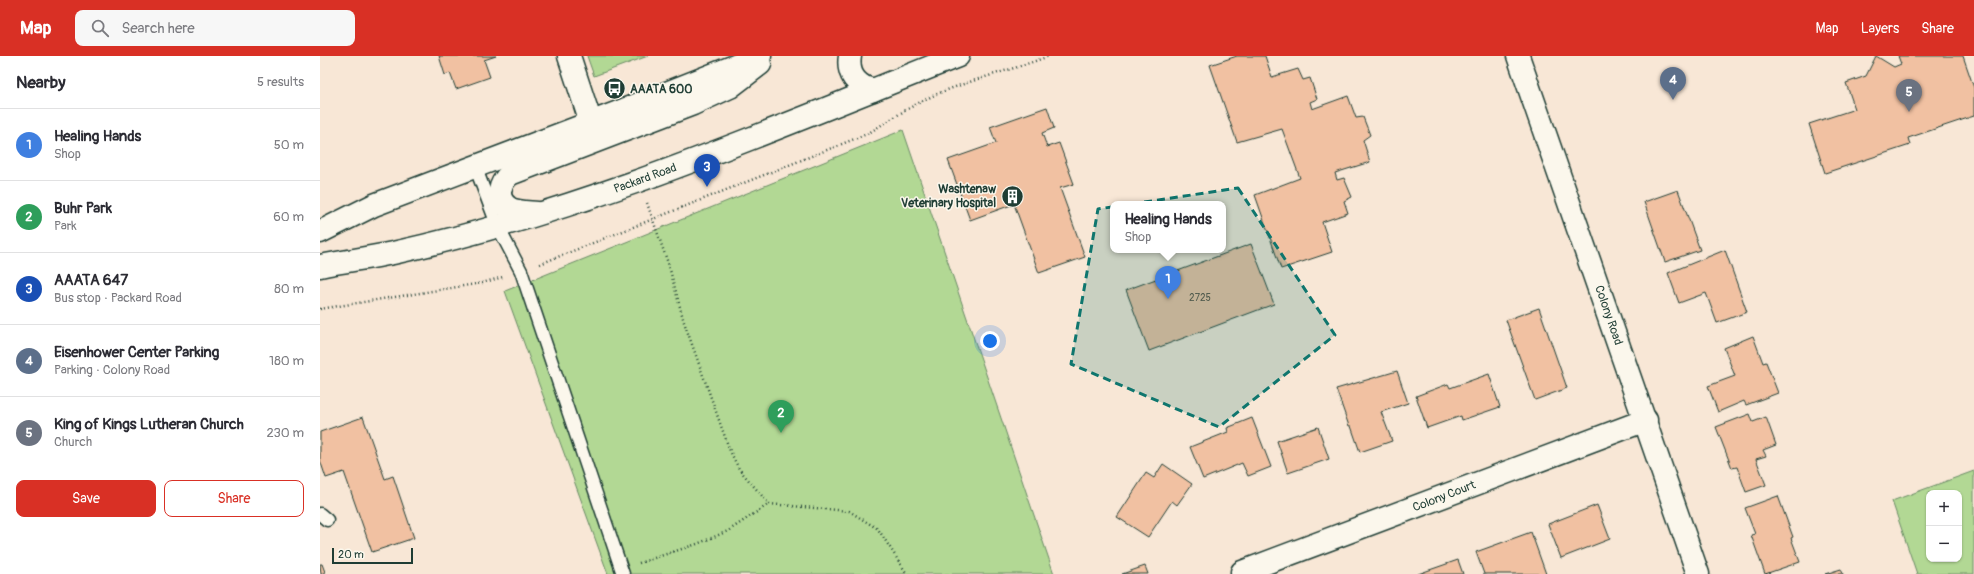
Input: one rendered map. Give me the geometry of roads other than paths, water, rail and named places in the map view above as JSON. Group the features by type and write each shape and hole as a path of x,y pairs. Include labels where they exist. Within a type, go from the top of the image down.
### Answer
{"main road":[{"path":"569,56 591,123"},
{"path":"320,232 374,204 591,123 760,56"},
{"path":"539,214 509,208 502,201 500,195 500,186 502,181 510,174 693,104 730,87 770,56"},
{"path":"850,56 849,64 854,80 859,85 873,90"},
{"name":"Packard Road","path":"320,266 392,254 498,226 639,182 958,56"},
{"name":"Colony Road","path":"1518,56 1646,420 1698,574"},
{"name":"Colony Court","path":"1242,572 1646,420"}],"lane":[{"path":"476,166 498,226 521,271 622,571"}],"place":[{"name":"AAATA 600","path":"614,89"},
{"name":"Eisenhower Center Parking","path":"1673,100"},
{"name":"King of Kings Lutheran Church","path":"1909,112"},
{"name":"AAATA 647","path":"707,187"},
{"name":"Washtenaw Veterinary Hospital","path":"1012,196"},
{"name":"Healing Hands","path":"1168,299"},
{"name":"Buhr Park","path":"781,433"}]}
